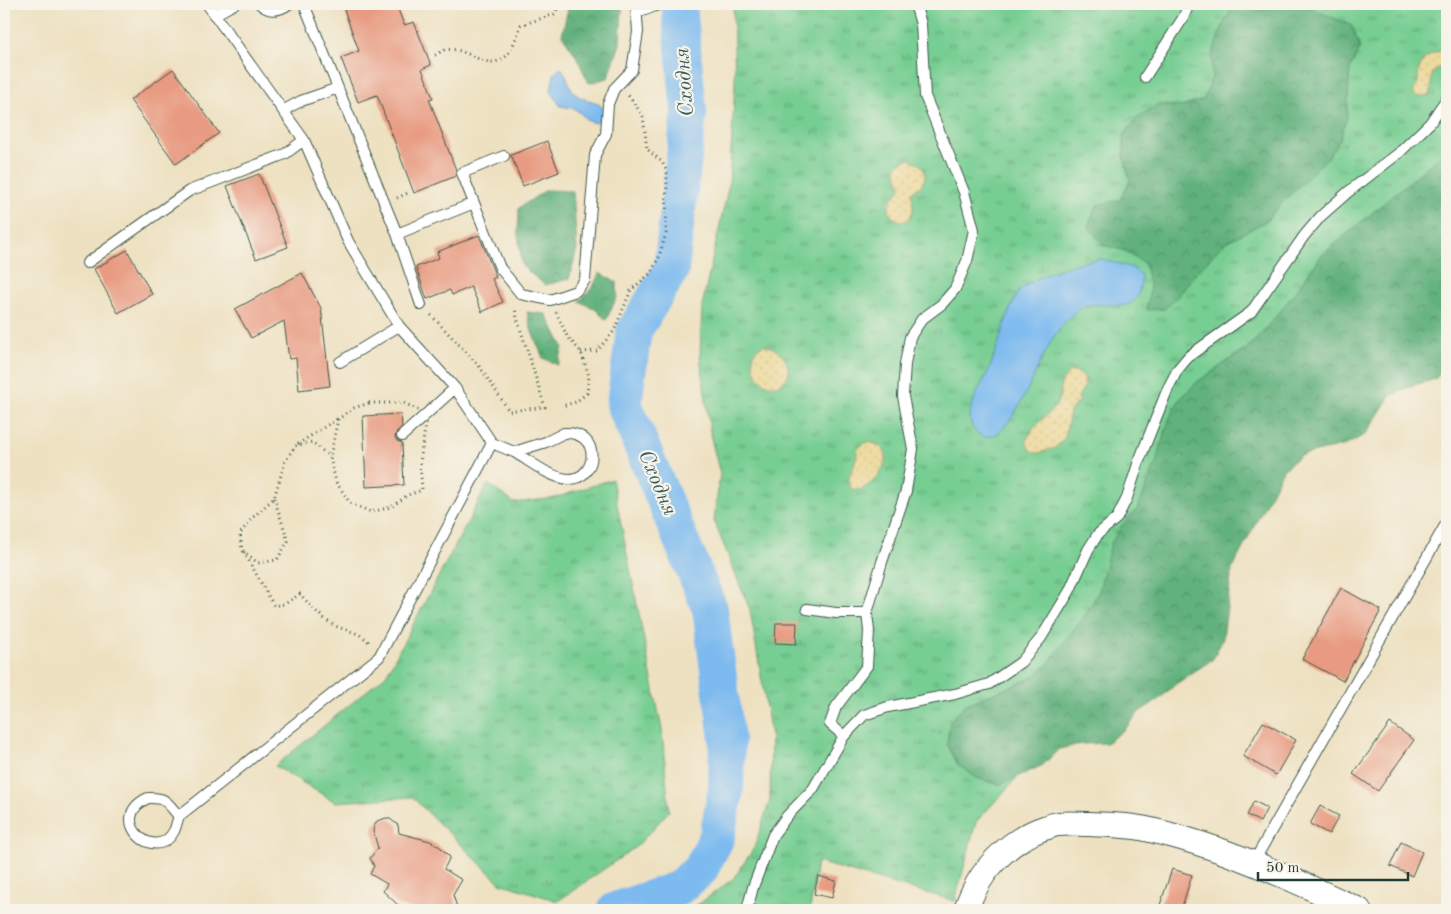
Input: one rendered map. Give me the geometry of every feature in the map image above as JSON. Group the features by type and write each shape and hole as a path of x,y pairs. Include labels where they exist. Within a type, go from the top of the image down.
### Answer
{"street":[{"path":"966,910 980,881 995,859 1010,845 1033,832 1058,824 1111,825 1145,829 1203,845 1359,910"}],"lane":[{"path":"207,4 304,140 348,241 399,326 455,388 492,443 514,452 548,472 569,479 578,478 585,472 590,466 592,457 591,448 586,440 580,435 572,433 564,434 514,452"},
{"path":"214,15 234,4"},
{"path":"260,4 273,10 281,9 289,4"},
{"path":"304,4 397,234 421,305"},
{"path":"844,736 830,724 836,707 867,666 869,631 867,613 906,491 913,449 910,424 903,396 904,364 910,337 922,319 942,304 955,289 967,261 974,230 964,192 925,96 921,24 914,4"},
{"path":"1145,77 1183,18 1189,4"},
{"path":"504,156 462,173 500,268 521,294 550,300 576,291 585,280 595,155 606,134 608,104 614,89 632,70 638,32 636,8 658,5"},
{"path":"284,110 301,101 338,88"},
{"path":"747,910 753,887 773,835 786,816 813,789 844,736 864,715 888,707 955,694 989,684 1021,662 1041,638 1069,592 1088,550 1098,534 1118,518 1168,388 1178,369 1189,356 1251,312 1304,236 1321,216 1348,192 1399,153 1430,123 1447,98"},
{"path":"87,263 189,191 285,154 304,140"},
{"path":"397,234 474,203"},
{"path":"340,362 399,326"},
{"path":"402,436 455,388"},
{"path":"179,816 171,805 164,800 148,798 141,801 135,807 131,816 132,826 136,835 144,841 162,842 170,837 175,830 179,816 379,657 492,443"},
{"path":"1252,864 1447,522"},
{"path":"807,608 836,613 867,613"}],"path":[{"path":"435,55 446,49 464,52 482,61 493,63 507,56 522,26 555,14 559,4"},
{"path":"581,352 596,351 614,331 631,290 651,273 659,257 666,233 667,172 662,162 647,149 643,116 625,92 623,80"},
{"path":"421,305 480,367 509,411 545,407 517,318 510,280"},
{"path":"550,300 567,336 581,352 589,376 587,393 576,402 562,406"},
{"path":"338,419 330,456 336,482 350,503 371,512 391,507 422,490 420,463 427,414 404,403 369,403 354,408 295,446 284,462 274,498 251,519 240,534 242,550 274,606 286,604 300,594 316,612 334,625 365,636 379,657"},
{"path":"295,446 312,442 330,456"},
{"path":"242,550 258,563 277,560 288,542 274,498"}],"green space":[{"path":"569,4 619,4 622,8 620,44 608,78 589,83 575,54 562,35"},
{"path":"733,4 1447,4 1447,186 1247,529 976,822 955,901 817,862 810,910 687,910 699,904 734,878 754,848 770,800 771,736 750,610 714,521 720,474 711,438 700,356 702,306 729,184 735,84"},
{"path":"1240,4 1304,4 1352,26 1360,48 1350,68 1347,117 1340,139 1328,157 1266,221 1224,243 1194,275 1181,293 1164,309 1147,310 1150,287 1145,264 1126,251 1103,245 1088,226 1097,205 1120,200 1130,180 1124,158 1124,135 1138,117 1158,104 1181,107 1203,100 1212,78 1212,56 1219,34 1230,12"},
{"path":"1447,150 1447,367 1435,379 1411,386 1390,396 1366,434 1346,445 1299,456 1283,470 1232,569 1223,638 1213,659 1139,712 1125,729 1106,743 1081,744 1059,749 1043,765 999,785 977,778 958,765 947,744 950,721 966,704 1030,679 1047,665 1088,611 1099,591 1111,543 1123,524 1138,508 1156,463 1169,419 1180,399 1197,382 1250,346 1280,312 1322,255"},
{"path":"546,190 573,191 577,249 569,279 545,285 522,266 518,234 519,208"},
{"path":"599,273 617,282 617,297 606,320 595,309 579,301 593,287"},
{"path":"527,312 546,314 563,347 558,365 543,358 532,332"},
{"path":"612,479 662,730 669,811 637,846 558,901 500,883 412,797 335,802 275,766 386,675 488,484 514,503 555,498"}],"sand":[{"path":"1441,51 1447,54 1447,63 1432,74 1430,94 1421,97 1416,96 1414,92 1418,82 1420,66 1430,55"},
{"path":"908,159 916,162 923,168 925,176 920,186 912,192 913,210 909,220 900,221 892,217 889,208 891,200 901,187 896,168 898,164"},
{"path":"765,345 777,350 786,360 788,366 787,377 782,382 774,385 766,384 760,379 753,364 757,349"},
{"path":"1075,371 1084,377 1085,385 1079,395 1079,400 1070,411 1065,437 1055,448 1039,453 1033,452 1026,441 1034,427 1056,406 1060,396 1061,383 1069,372"},
{"path":"868,442 880,446 885,453 886,461 877,477 870,484 863,489 855,490 850,487 849,477 858,449"}],"water":[{"path":"561,68 574,93 598,104 606,112 605,121 589,121 573,108 560,106 551,90 554,74"},
{"path":"1102,259 1133,268 1141,275 1137,298 1132,303 1125,305 1087,305 1074,313 1052,339 1022,401 1005,426 996,434 986,437 977,433 972,427 970,420 972,405 986,377 1007,318 1020,289 1038,278 1060,269 1081,262"}],"building":[{"path":"342,4 396,4 404,25 414,22 431,65 422,69 433,98 429,99 456,170 456,176 414,193 377,95 358,102 341,58 359,51"},
{"path":"173,69 219,133 176,164 130,100"},
{"path":"547,141 559,172 523,186 511,155"},
{"path":"259,174 288,247 256,259 227,186"},
{"path":"479,235 496,277 492,279 503,302 482,312 471,287 452,295 450,290 427,299 416,267 439,258 437,252"},
{"path":"127,250 152,294 118,313 94,269"},
{"path":"302,273 321,308 330,386 299,390 296,358 289,359 284,321 251,338 235,309"},
{"path":"401,414 402,427 397,431 395,437 397,441 402,443 404,485 366,487 363,416"},
{"path":"1341,588 1381,610 1343,681 1302,659"},
{"path":"776,623 797,623 796,644 775,643"},
{"path":"1263,722 1296,740 1276,775 1243,756"},
{"path":"1390,723 1414,740 1378,791 1353,774"},
{"path":"1254,801 1267,808 1260,822 1247,815"},
{"path":"1320,806 1339,816 1329,834 1310,824"},
{"path":"386,818 398,825 399,833 430,841 440,847 450,857 444,869 462,880 453,895 458,910 408,908 398,905 383,891 387,884 370,874 374,866 370,858 378,848 373,831 374,826 377,821"},
{"path":"1401,842 1422,852 1412,876 1390,866"},
{"path":"1172,869 1192,875 1181,910 1160,905"},
{"path":"818,876 836,881 832,898 814,894"}],"waterway":[{"name":"Сходня","path":"615,910 677,889 700,870 717,837 726,790 727,739 710,609 624,404 634,331 671,270 689,113 679,4"}]}
